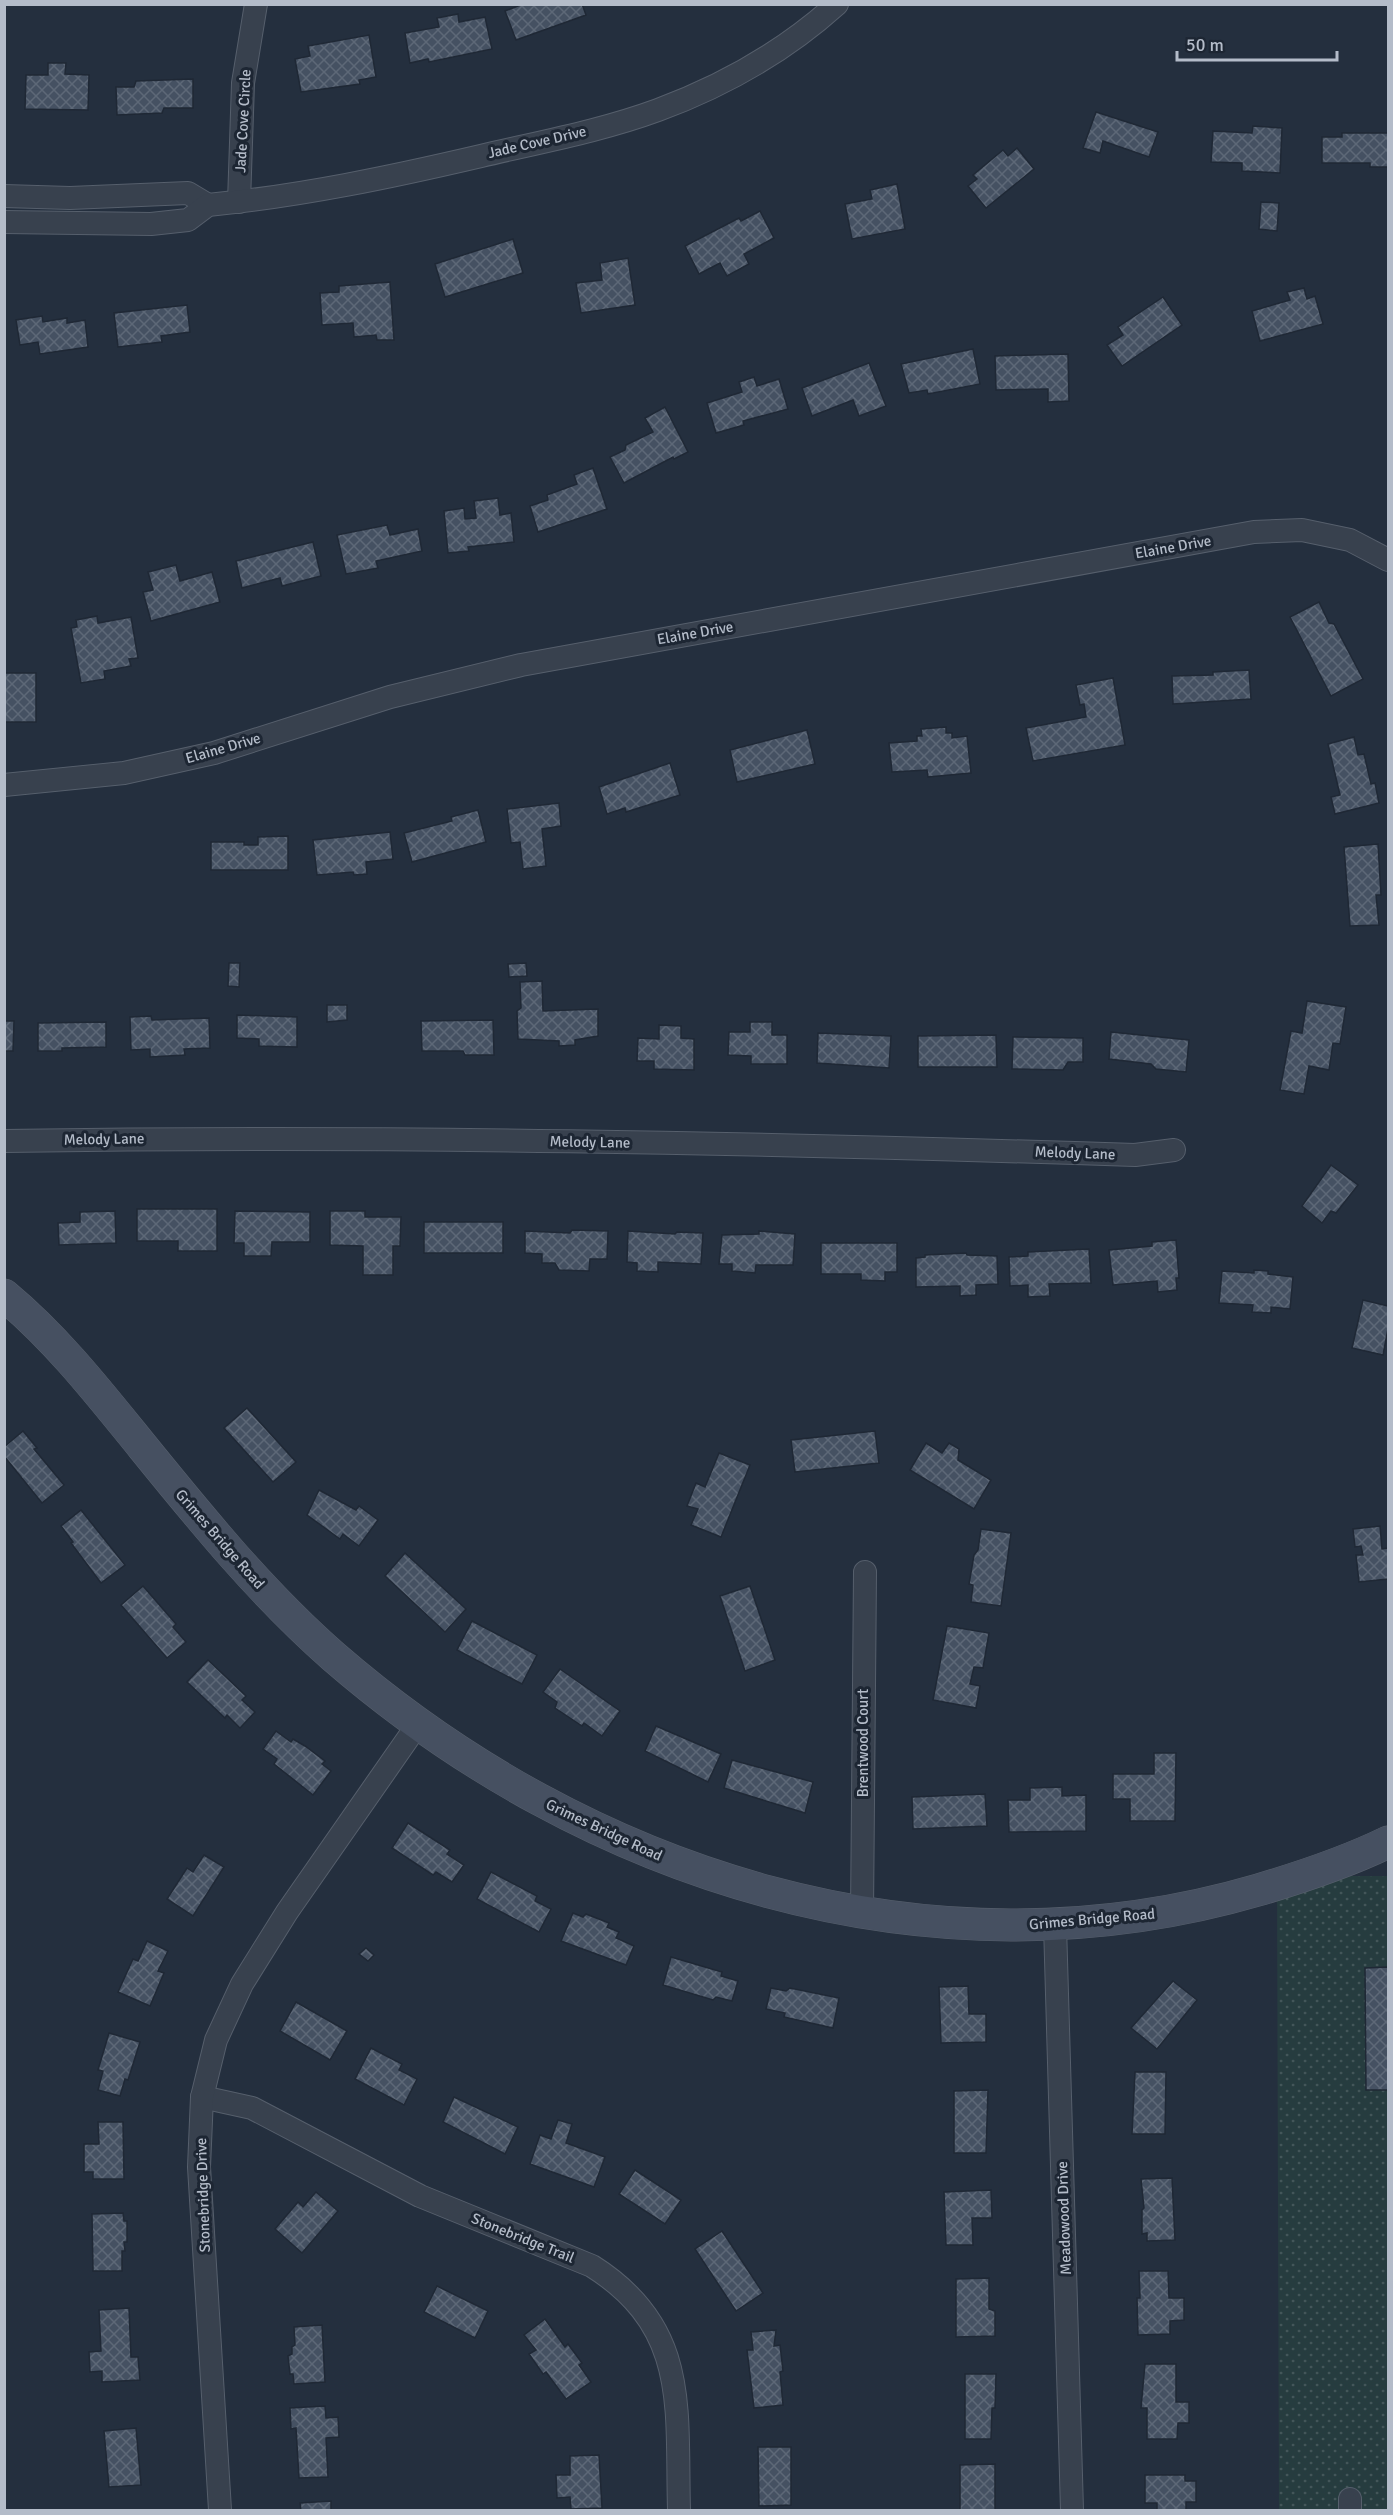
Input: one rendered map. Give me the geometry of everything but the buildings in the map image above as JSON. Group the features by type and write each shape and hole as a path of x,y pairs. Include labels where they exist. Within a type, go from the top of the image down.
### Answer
{"street":[{"name":"Jade Cove Circle","path":"239,202 243,83 256,4"},
{"name":"Jade Cove Drive","path":"4,222 151,224 188,220 208,205 371,182 601,127 656,111 709,90 767,57 820,20 837,4"},
{"name":"Jade Cove Drive","path":"5,196 94,197 188,193 208,205"},
{"path":"4,203 5,196"},
{"path":"94,197 94,223"},
{"name":"Elaine Drive","path":"4,785 124,773 214,753 390,697 521,665 1254,532 1302,530 1350,540 1389,560"},
{"name":"Melody Lane","path":"4,1141 202,1138 424,1139 859,1146 1134,1155 1174,1150"},
{"name":"Grimes Bridge Road","path":"4,1295 78,1367 207,1526 258,1583 333,1656 418,1724 527,1794 644,1851 737,1884 807,1903 862,1914 960,1925 1055,1925 1145,1916 1221,1901 1296,1879 1389,1842"},
{"name":"Brentwood Court","path":"862,1914 865,1572"},
{"name":"Stonebridge Drive","path":"220,2511 199,2167 202,2097 216,2040 242,1984 287,1912 418,1724"},
{"name":"Meadowood Drive","path":"1055,1925 1072,2511"},
{"name":"Stonebridge Trail","path":"202,2097 252,2108 420,2196 592,2266 613,2279 649,2316 661,2338 672,2371 676,2401 679,2511"}],"green space":[{"path":"1277,1876 1388,1876 1388,2510 1279,2510"}]}
